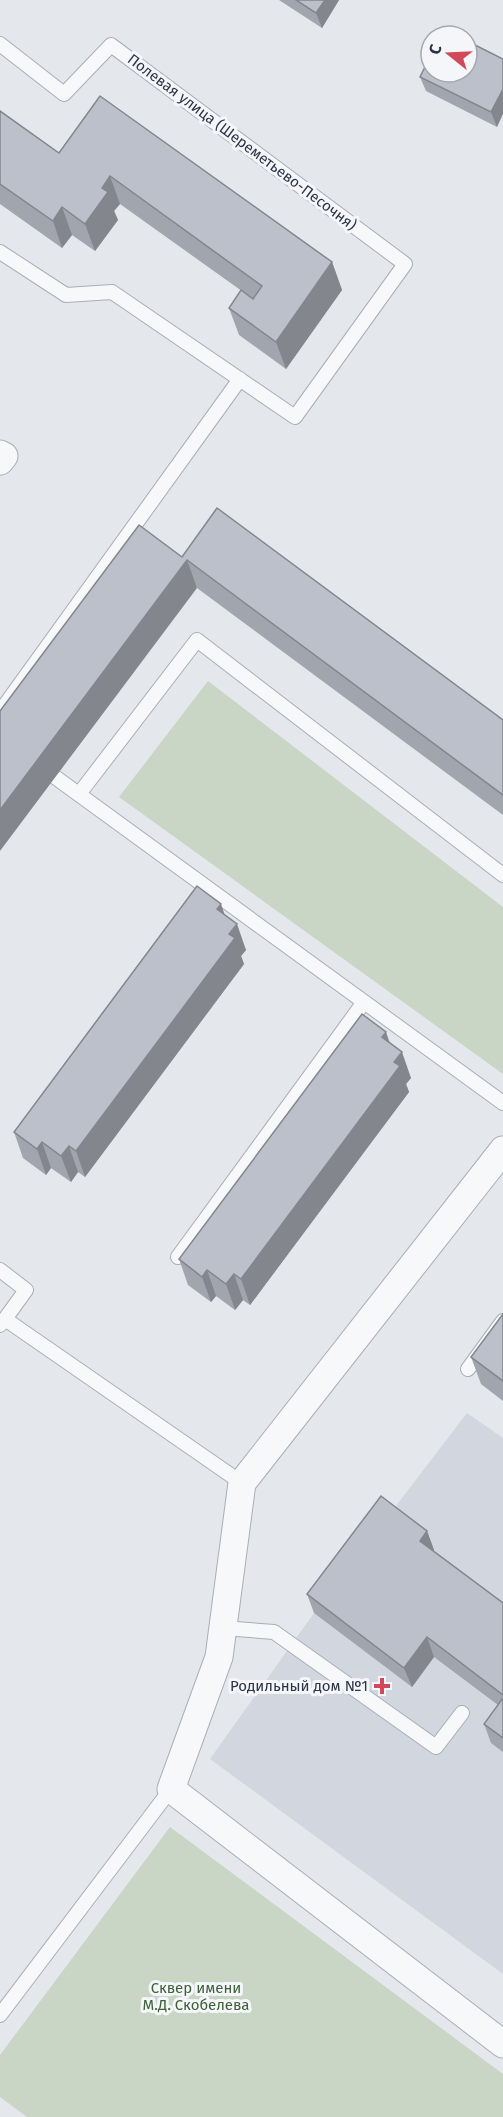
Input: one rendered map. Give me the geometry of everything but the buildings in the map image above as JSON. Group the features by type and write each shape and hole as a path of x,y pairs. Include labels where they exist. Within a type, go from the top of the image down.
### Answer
{"street":[{"path":"0,454 4,456 0,461"},
{"path":"503,1150 242,1483 219,1657 171,1789 503,2044"}],"lane":[{"name":"Полевая улица (Шереметьево-Песочня)","path":"0,44 64,94 111,45 405,264 295,417 240,379"},
{"path":"0,252 66,295 112,292 240,379 0,712"},
{"path":"79,794 197,640 503,875"},
{"path":"55,777 196,887 364,1002 503,1103"},
{"path":"178,1257 364,1002"},
{"path":"0,1270 26,1290 2,1322 242,1483"},
{"path":"468,1369 503,1321"},
{"path":"223,1628 274,1632 436,1747 462,1713"},
{"path":"0,2015 171,1789"}],"shaded area":[{"name":"Родильный дом №1","path":"467,1413 503,1438 503,1974 210,1759 314,1613"}],"green space":[{"path":"208,681 503,907 503,1074 119,797"},
{"name":"Сквер имени М.Д. Скобелева","path":"170,1827 503,2074 503,2117 27,2117 0,2097 0,2055"}],"place":[{"name":"Родильный дом №1","path":"382,1686"}]}
